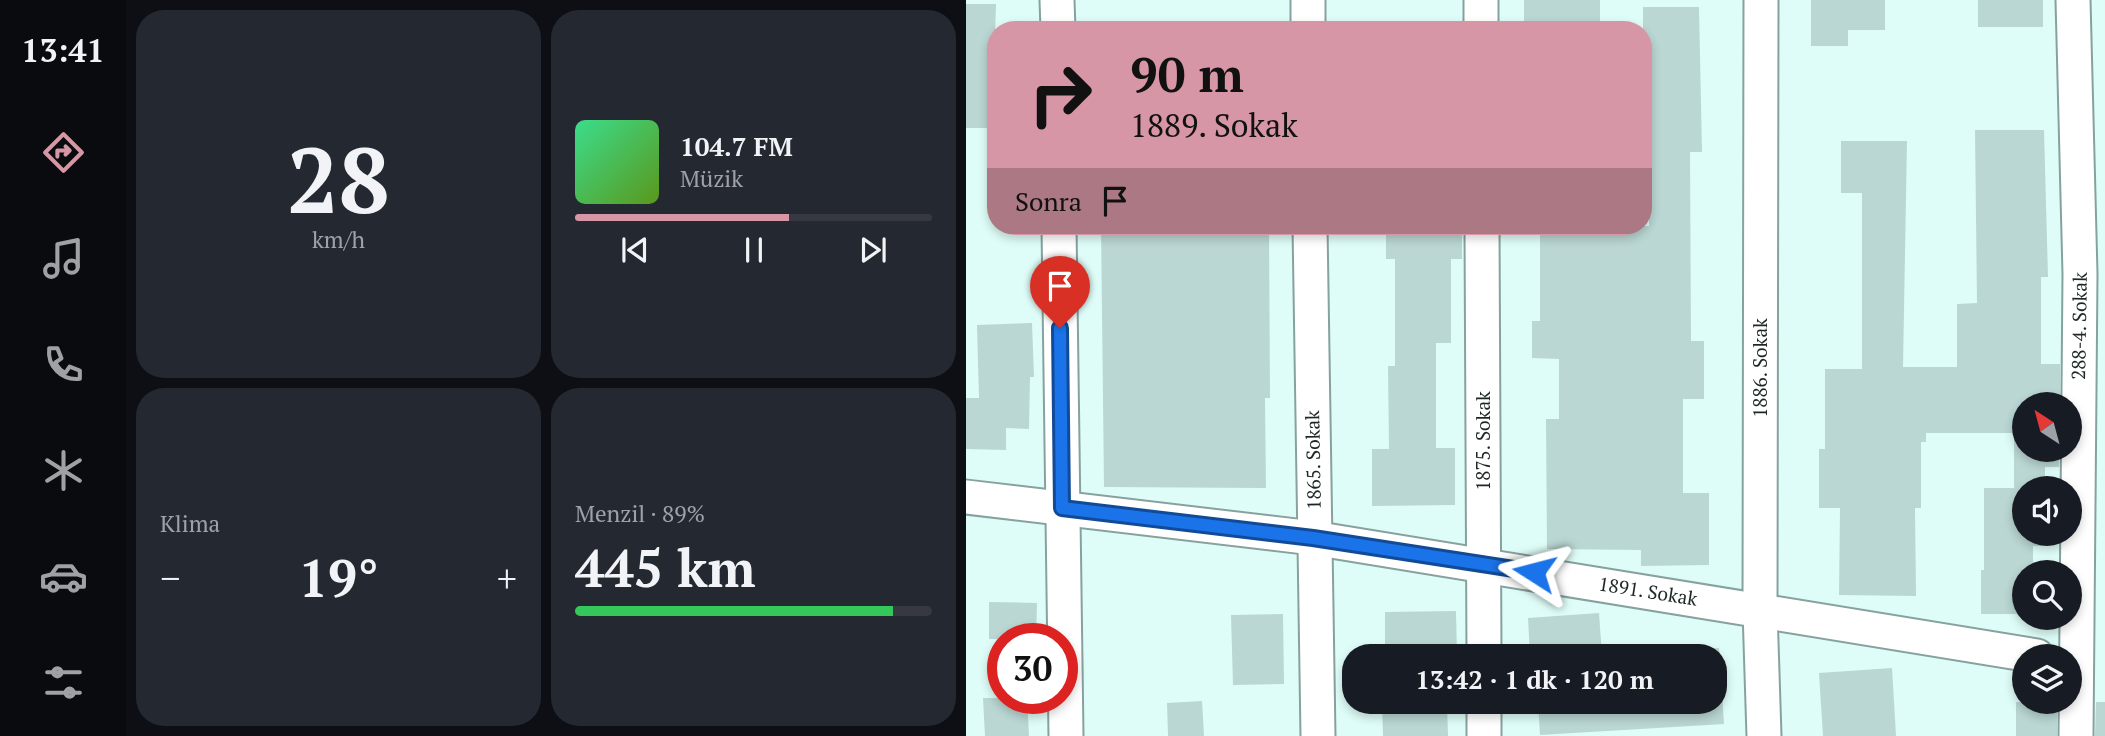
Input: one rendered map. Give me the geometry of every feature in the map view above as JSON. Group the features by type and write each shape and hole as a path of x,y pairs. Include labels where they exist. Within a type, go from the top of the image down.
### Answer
{"street":[{"path":"1057,0 1058,21"},
{"path":"1308,0 1308,21"},
{"path":"1481,0 1481,21"},
{"name":"1886. Sokak","path":"1761,0 1760,610 1764,736"},
{"name":"288-4. Sokak","path":"2073,0 2080,274 2073,644"},
{"path":"1059,235 1066,736"},
{"name":"1865. Sokak","path":"1310,235 1318,736"},
{"name":"1875. Sokak","path":"1482,235 1484,644"},
{"name":"1891. Sokak","path":"966,497 1313,538 2012,652"},
{"path":"1484,714 1484,736"},
{"name":"288-4. Sokak","path":"2075,714 2076,736"}],"building":[{"path":"1524,0 1600,0 1600,21 1524,21"},
{"path":"1811,0 1885,0 1885,30 1848,30 1848,46 1811,46"},
{"path":"1978,0 2043,0 2043,27 1978,27"},
{"path":"966,4 996,4 995,21 987,21 987,128 966,128"},
{"path":"1643,7 1699,7 1702,152 1690,152 1691,341 1704,341 1704,399 1683,399 1683,493 1709,493 1709,565 1641,566 1641,550 1547,549 1546,419 1559,419 1559,359 1532,358 1532,321 1540,321 1540,235 1652,235 1652,21 1643,21"},
{"path":"1975,130 2044,130 2048,277 2041,277 2041,364 2060,364 2060,392 2012,392 2012,433 1926,433 1926,442 1921,442 1921,508 1915,508 1916,596 1839,595 1840,508 1819,508 1819,449 1825,449 1825,369 1862,369 1862,193 1841,193 1841,141 1907,141 1903,367 1957,367 1957,304 1977,303"},
{"path":"1101,235 1269,235 1270,398 1265,398 1266,488 1104,487"},
{"path":"1386,235 1462,235 1462,259 1451,259 1451,343 1436,343 1436,448 1455,448 1455,505 1372,506 1372,449 1389,449 1388,366 1395,366 1395,259 1386,259"},
{"path":"1032,323 1034,377 1030,377 1029,429 1006,428 1006,450 966,449 966,398 979,398 977,325"},
{"path":"2014,462 2059,462 2059,467 2045,467 2045,476 2014,476"},
{"path":"1984,488 2012,488 2012,546 2033,546 2033,560 2012,560 2012,614 1981,614"},
{"path":"989,602 1037,603 1036,623 989,623"},
{"path":"1456,611 1457,644 1385,644 1385,612"},
{"path":"1599,613 1601,644 1529,644 1528,618"},
{"path":"1283,614 1284,684 1233,685 1231,615"},
{"path":"1892,668 1896,736 1823,736 1819,673"},
{"path":"983,698 987,698 987,714 1028,714 1029,736 985,736"},
{"path":"1202,701 1204,736 1168,736 1167,703"},
{"path":"2096,702 2105,702 2105,736 2095,736"},
{"path":"1382,714 1447,714 1448,736 1383,736"},
{"path":"1539,714 1723,714 1724,724 1540,735"},
{"path":"2016,714 2057,714 2057,736 2016,736"}],"route":[{"path":"1060,328 1062,508 1313,538 1534,572"}]}
